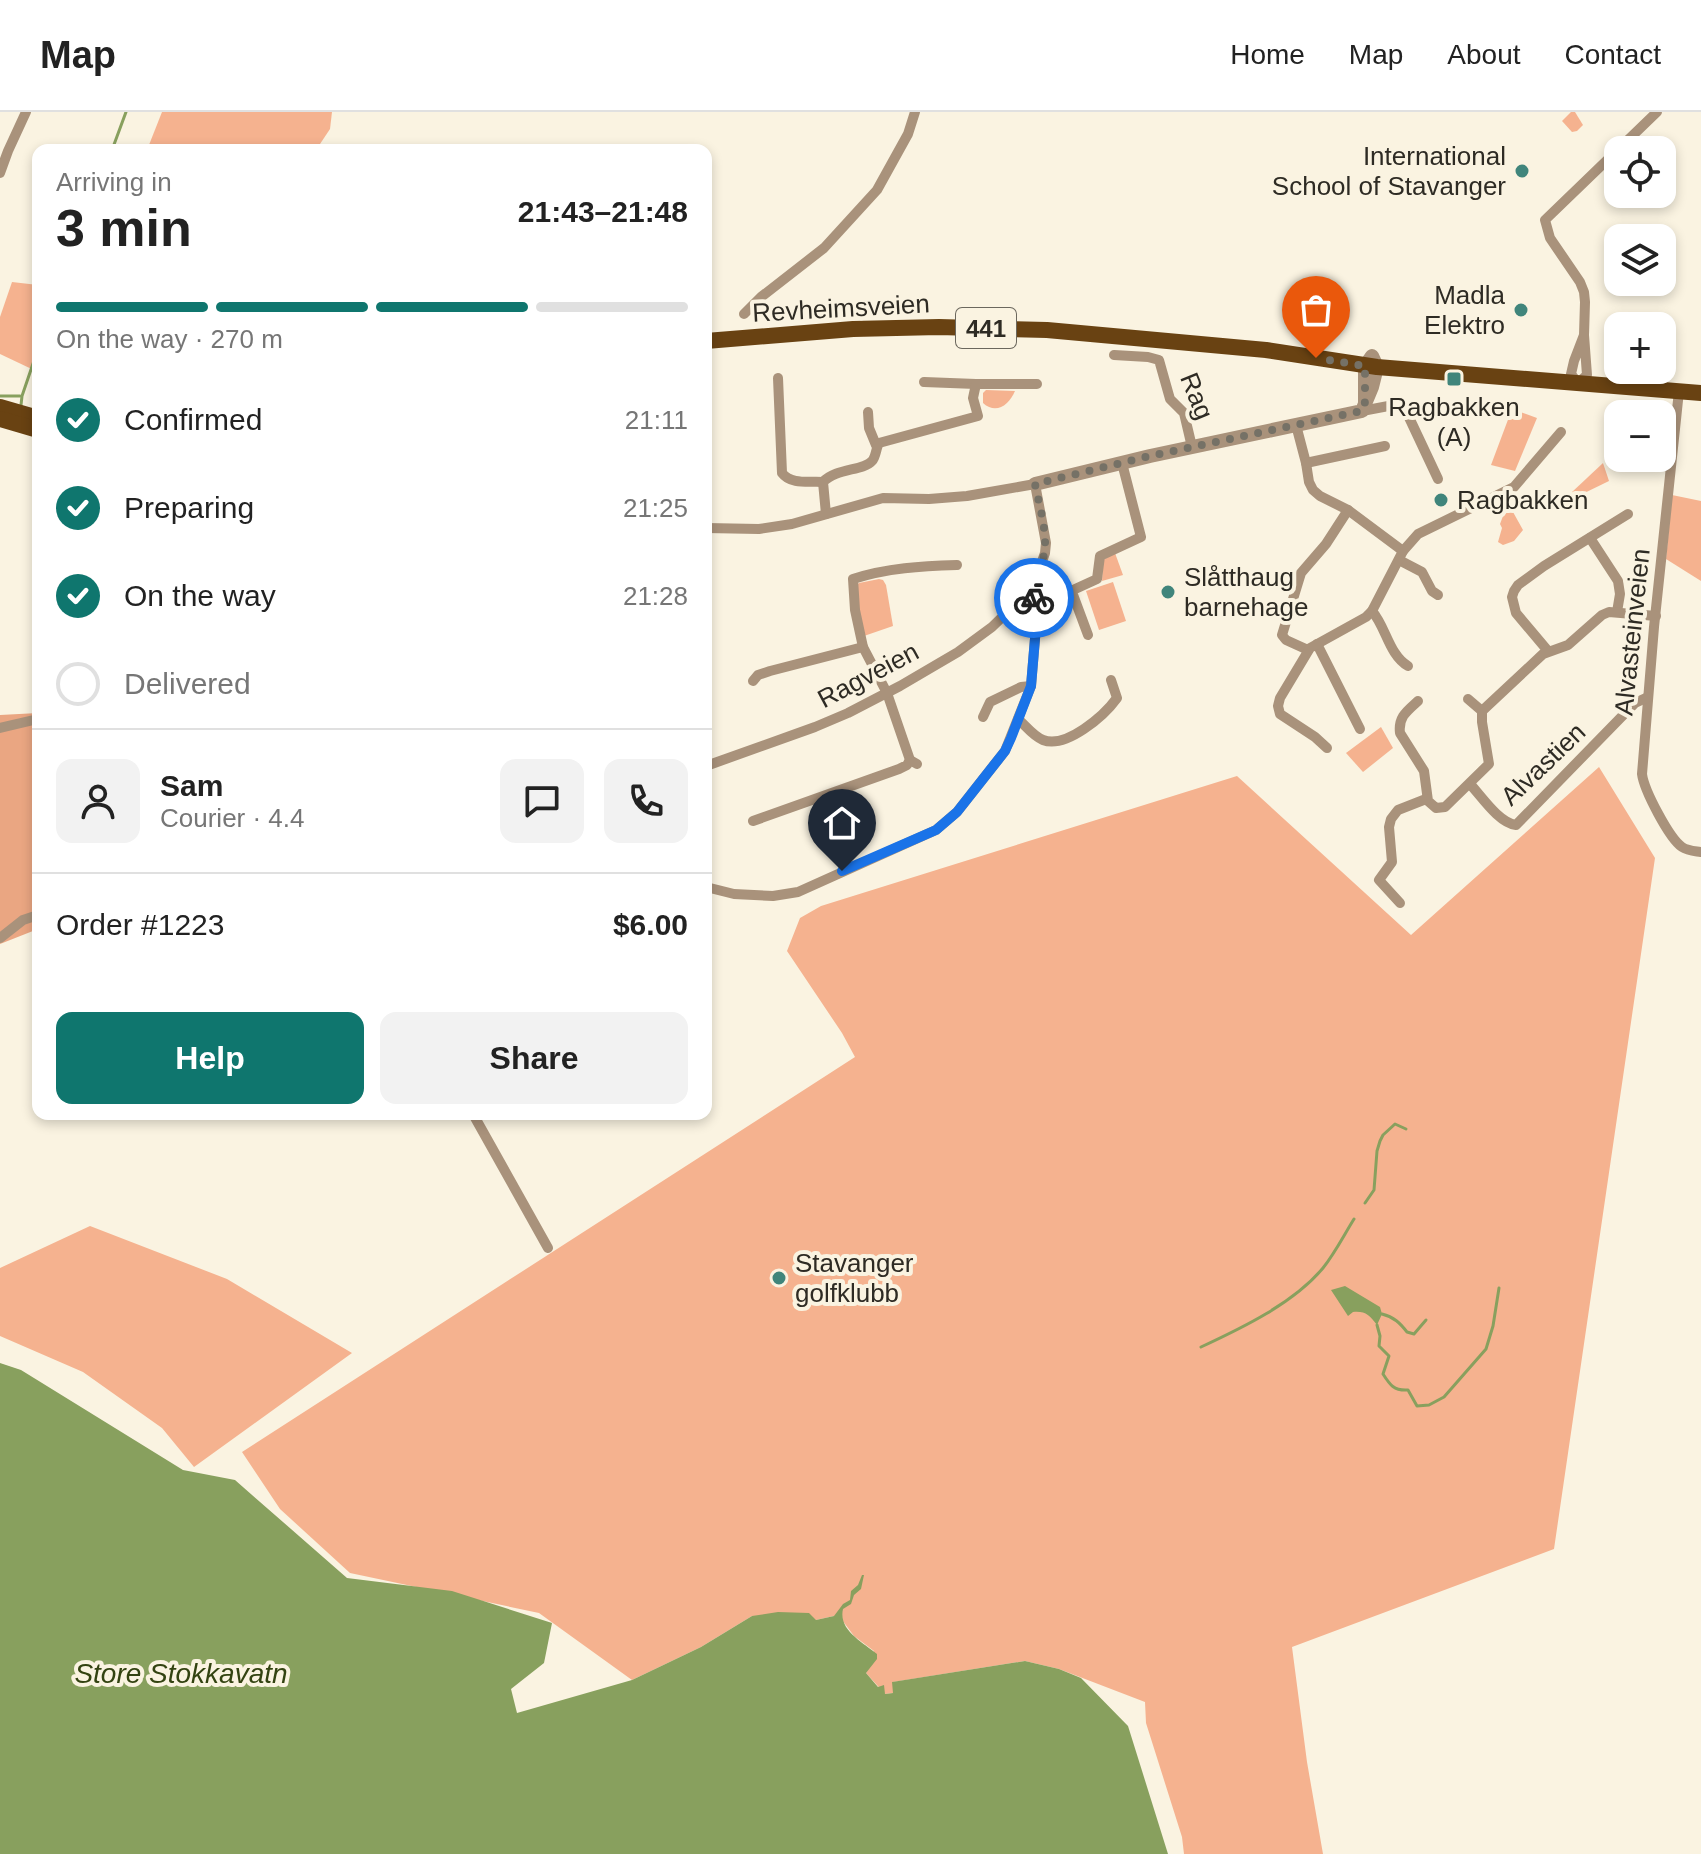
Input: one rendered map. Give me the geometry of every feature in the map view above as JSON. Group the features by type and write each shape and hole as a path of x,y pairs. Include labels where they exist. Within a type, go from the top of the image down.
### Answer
{"main road":[{"name":"Revheimsveien","path":"712,340 853,329 999,328 1085,332 1371,363 1632,381 1701,393"},
{"path":"0,407 32,416"},
{"path":"0,419 32,428"}],"street":[{"path":"0,173 4,149 26,112"},
{"path":"744,314 824,248 877,190 908,134 915,112"},
{"path":"1579,377 1586,310 1584,292 1550,238 1545,220 1657,112"},
{"name":"Rag","path":"1114,355 1159,360 1170,399 1184,413 1192,447"},
{"path":"1363,407 1371,363"},
{"path":"778,378 782,473 792,481 823,482 830,475 871,463 876,445 869,428 868,412"},
{"path":"924,382 1037,384"},
{"path":"876,445 978,416 973,398 976,384"},
{"name":"Alvasteinveien","path":"1679,391 1642,774 1645,788 1672,836 1681,847 1701,852"},
{"path":"712,528 759,529 792,524 883,498 967,496 1035,484 1363,407 1399,404 1406,411 1438,479"},
{"path":"1296,425 1313,490 1348,510 1422,572 1432,591 1438,595"},
{"path":"1327,748 1280,714 1278,706 1313,647 1372,611 1401,555 1418,534 1514,487 1561,432"},
{"path":"1306,463 1385,446"},
{"path":"1088,635 1073,590 1097,579 1100,556 1141,537 1122,463"},
{"path":"823,482 826,514"},
{"name":"Ragveien","path":"712,888 734,894 773,896 798,892 936,830 957,812 1005,751 1031,686 1037,615 1032,590 1046,543 1035,484"},
{"path":"1348,510 1326,544 1301,573 1282,635 1286,640 1313,647 1360,729"},
{"path":"1548,651 1516,613 1514,591 1531,575 1628,514"},
{"path":"1590,538 1618,581 1620,594 1617,612"},
{"path":"753,821 914,762 887,693 863,647 855,610 853,579 907,567 957,565"},
{"name":"Ragveien","path":"712,764 806,731 887,693 958,652 992,627 1032,590"},
{"path":"1372,611 1398,658 1408,666"},
{"path":"1418,701 1401,717 1399,730 1424,771 1426,799 1436,808 1445,807 1489,764 1482,711 1543,654 1568,645 1602,615 1617,612 1656,616"},
{"path":"753,681 758,675 770,671 863,647"},
{"path":"1018,719 1047,742 1082,731 1116,700 1111,680"},
{"path":"983,717 990,702 1021,687 1031,686"},
{"name":"Alvastien","path":"1470,784 1502,819 1516,825 1635,703 1648,697"},
{"path":"1468,699 1482,711"},
{"path":"0,728 32,720"},
{"path":"1400,903 1379,880 1392,862 1390,823 1398,810 1426,799"},
{"path":"0,938 23,920 32,917"},
{"path":"476,1120 548,1248"}],"shaded area":[{"path":"162,112 332,112 330,129 320,144 149,144"},
{"path":"1575,112 1583,125 1572,132 1562,121"},
{"path":"12,282 32,284 32,369 0,354 0,317"},
{"path":"986,390 1015,391 1006,404 993,408 983,403"},
{"path":"1512,409 1537,418 1515,471 1491,465"},
{"path":"1603,463 1609,481 1570,500 1571,493"},
{"path":"1672,495 1701,501 1701,581 1666,559"},
{"path":"1508,503 1523,530 1514,541 1503,545 1498,542 1502,528 1500,524"},
{"path":"1115,553 1123,575 1102,581 1103,560"},
{"path":"879,579 886,585 893,626 864,636 855,587 859,583"},
{"path":"1113,582 1126,621 1099,630 1086,591"},
{"path":"32,713 32,931 0,944 0,715"},
{"path":"1381,727 1393,748 1363,772 1346,753"},
{"name":"Stavanger golfklubb","path":"1599,767 1655,858 1554,1549 1292,1647 1323,1854 1184,1854 1182,1837 1146,1723 1145,1702 1059,1669 1025,1661 893,1682 893,1693 885,1694 866,1673 874,1651 854,1636 842,1620 834,1616 816,1620 752,1616 701,1647 632,1680 539,1613 350,1573 280,1509 242,1452 855,1057 787,951 800,918 821,906 1237,776 1411,935"},
{"path":"90,1226 227,1279 352,1353 194,1467 162,1428 83,1372 0,1336 0,1268"}],"water":[{"path":"1345,1286 1380,1307 1382,1314 1377,1325 1364,1313 1353,1312 1348,1316 1331,1290"},
{"name":"Store Stokkavatn","path":"0,1363 21,1370 183,1470 235,1480 347,1578 452,1591 552,1623 544,1663 511,1689 517,1713 632,1680 701,1647 752,1616 778,1612 809,1613 816,1620 834,1616 850,1600 851,1591 864,1575 861,1589 854,1595 851,1604 843,1609 842,1616 853,1635 877,1654 877,1659 866,1673 878,1687 884,1685 885,1694 893,1693 892,1682 1025,1661 1081,1678 1128,1726 1168,1854 0,1854"}],"waterway":[{"path":"114,144 126,112"},
{"path":"21,405 32,367"},
{"path":"0,396 20,396"},
{"path":"1365,1203 1374,1190 1377,1151 1383,1135 1395,1124 1406,1129"},
{"path":"1201,1347 1250,1323 1311,1281 1323,1268 1354,1219"},
{"path":"1377,1325 1379,1346 1389,1356 1383,1374 1396,1388 1408,1390 1417,1406 1429,1405 1444,1397 1486,1349 1499,1288"},
{"path":"1382,1314 1414,1334 1426,1320"}],"way so far":[{"path":"1034,598 1032,590 1046,543 1035,484 1362,411 1365,366 1316,358"}],"place":[{"name":"International School of Stavanger","path":"1522,171"},
{"name":"Madla Elektro","path":"1521,310"},
{"name":"Ragbakken (A)","path":"1454,379"},
{"name":"Ragbakken","path":"1441,500"},
{"name":"Slåtthaug barnehage","path":"1168,592"},
{"name":"Stavanger golfklubb","path":"779,1278"}],"route":[{"path":"842,871 936,830 957,812 1005,751 1031,686 1037,615 1034,598"}]}
